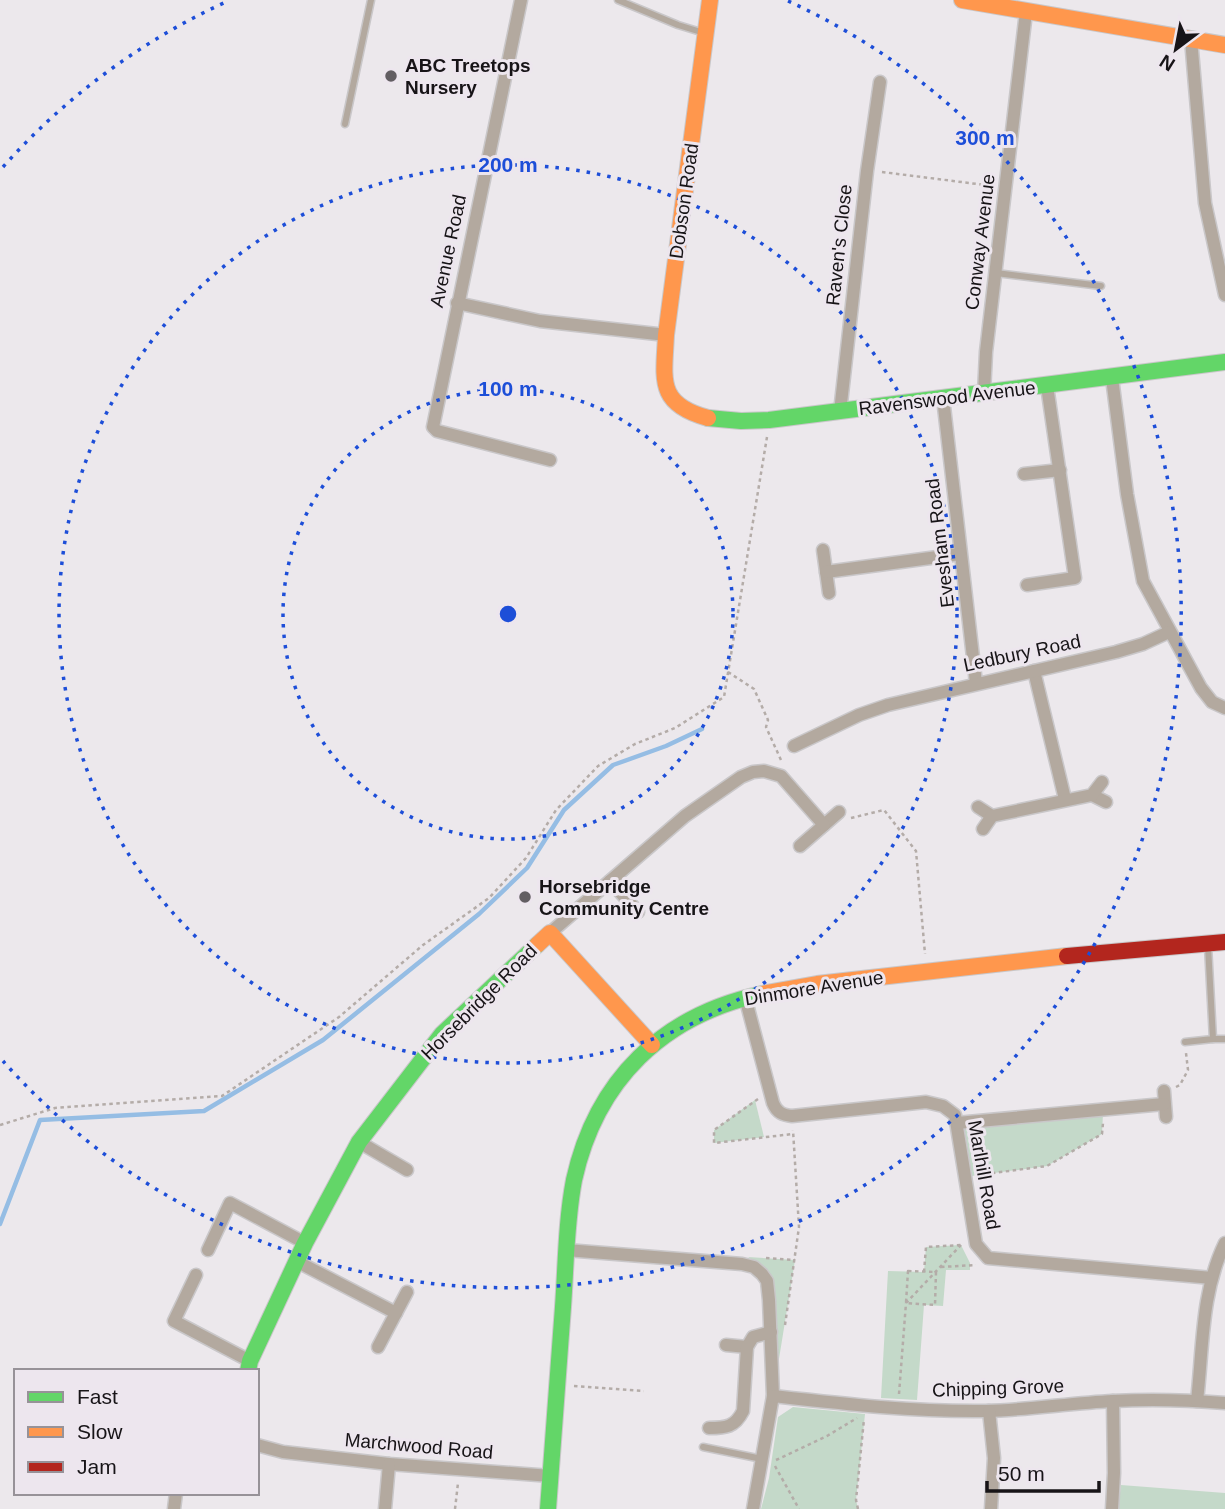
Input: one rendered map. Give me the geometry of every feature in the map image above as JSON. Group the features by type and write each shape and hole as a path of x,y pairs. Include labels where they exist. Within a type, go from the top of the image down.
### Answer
{"street":[{"name":"Avenue Road","path":"521,0 433,427 437,431 550,460"},
{"name":"Dobson Road","path":"674,401 664,384 666,335 710,0"},
{"path":"961,0 1019,7 1225,45"},
{"name":"Conway Avenue","path":"984,393 986,352 1007,188 1019,7"},
{"path":"1191,39 1205,203 1225,295"},
{"name":"Raven's Close","path":"840,412 867,171 880,82"},
{"path":"457,303 540,321 666,335"},
{"name":"Ravenswood Avenue","path":"674,401 691,414 711,420 735,422 840,412 1225,362"},
{"path":"1112,378 1143,581 1201,688 1212,702 1225,708"},
{"path":"1027,585 1075,578 1047,386"},
{"name":"Evesham Road","path":"943,398 976,683"},
{"path":"1024,474 1060,470"},
{"path":"823,550 829,593"},
{"path":"827,572 960,554"},
{"name":"Ledbury Road","path":"794,746 878,708 1116,652 1169,632"},
{"path":"1034,671 1065,799"},
{"path":"764,771 782,776 824,825"},
{"name":"Horsebridge Road","path":"249,1366 305,1242 359,1142 442,1034 550,933 705,800 741,777 764,771"},
{"path":"1092,795 1102,782"},
{"path":"984,829 992,816 1065,799 1092,795 1106,802"},
{"path":"978,807 992,816"},
{"path":"800,846 839,812"},
{"path":"610,881 638,912"},
{"name":"Horsebridge Road","path":"550,933 652,1045"},
{"name":"Dinmore Avenue","path":"548,1509 574,1174 586,1138 610,1089 652,1045 688,1019 745,997 926,971 1225,942"},
{"path":"745,997 776,1110 792,1116"},
{"name":"Marlhill Road","path":"792,1116 926,1102 949,1110 955,1115 957,1123 976,1244 988,1258 1212,1278"},
{"path":"957,1123 1165,1104"},
{"path":"359,1142 407,1170"},
{"path":"208,1250 230,1203 305,1242"},
{"path":"1197,1401 1205,1307 1225,1243"},
{"path":"566,1250 742,1264 754,1267 762,1274 767,1282 773,1396 752,1509"},
{"path":"296,1261 396,1313"},
{"path":"196,1275 174,1321 249,1366"},
{"path":"378,1348 407,1292"},
{"path":"709,1428 732,1426 743,1411 747,1347 753,1337 771,1332"},
{"path":"726,1345 747,1347"},
{"name":"Chipping Grove","path":"773,1396 898,1408 989,1411 1113,1401 1225,1403"},
{"path":"1112,1509 1113,1401"},
{"path":"989,1411 994,1458 991,1509"},
{"name":"Marchwood Road","path":"259,1445 283,1452 389,1464 551,1476"},
{"path":"385,1509 389,1464"}],"lane":[{"path":"345,124 370,0"},
{"path":"618,0 678,25 707,33"},
{"path":"996,273 1101,286"},
{"path":"1208,944 1213,1039"},
{"path":"1185,1042 1225,1039"},
{"path":"703,1447 762,1459"}],"path":[{"path":"867,171 1007,188"},
{"path":"0,1125 55,1108 222,1096 339,1017 422,945 489,898 526,858 556,810 598,766 635,744 675,728 724,697 769,419"},
{"path":"728,672 754,689 768,720 766,727 781,760"},
{"path":"764,771 781,760 794,746"},
{"path":"839,812 845,819 884,810 916,850 926,971"},
{"path":"1165,1104 1188,1070 1185,1042"},
{"path":"769,1091 714,1130 714,1143 793,1134"},
{"path":"966,1177 1047,1166 1102,1134 1102,1110"},
{"path":"785,1327 799,1227 792,1116"},
{"path":"906,1304 974,1229"},
{"path":"924,1272 926,1247 961,1245"},
{"path":"941,1267 974,1267 988,1258"},
{"path":"898,1408 908,1271 936,1272"},
{"path":"906,1304 934,1305 936,1272"},
{"path":"557,1385 644,1391"},
{"path":"799,1509 773,1461 827,1436 865,1414 856,1500 858,1509"},
{"path":"456,1509 459,1469"}],"green space":[{"path":"755,1100 764,1137 714,1143 714,1130"},
{"path":"1103,1113 1102,1134 1047,1166 972,1176 964,1126"},
{"path":"961,1245 970,1263 970,1270 946,1270 943,1306 924,1305 917,1400 881,1398 888,1271 924,1272 926,1247"},
{"path":"748,1257 795,1260 773,1396 766,1270"},
{"path":"793,1407 865,1414 856,1500 858,1509 761,1509 769,1478 778,1417"},
{"path":"1121,1485 1225,1493 1225,1509 1118,1509"}],"waterway":[{"path":"0,1224 40,1120 204,1111 323,1040 479,914 527,868 564,810 613,765 666,746 702,729"}],"traffic: fast":[{"path":"708,418 769,420 1225,362"},
{"path":"248,1369 305,1243 359,1142 442,1034 537,945"},
{"path":"548,1509 569,1212 584,1144 617,1083 639,1057 694,1018 726,1004 762,994"}],"traffic: slow":[{"path":"708,418 691,412 671,397 664,365 710,0"},
{"path":"962,0 1225,45"},
{"path":"537,945 550,933 652,1045"},
{"path":"762,994 817,984 1067,956"}],"traffic: jam":[{"path":"1067,956 1225,942"}],"place":[{"name":"ABC Treetops Nursery","path":"391,76"},
{"name":"Horsebridge Community Centre","path":"525,897"}]}
